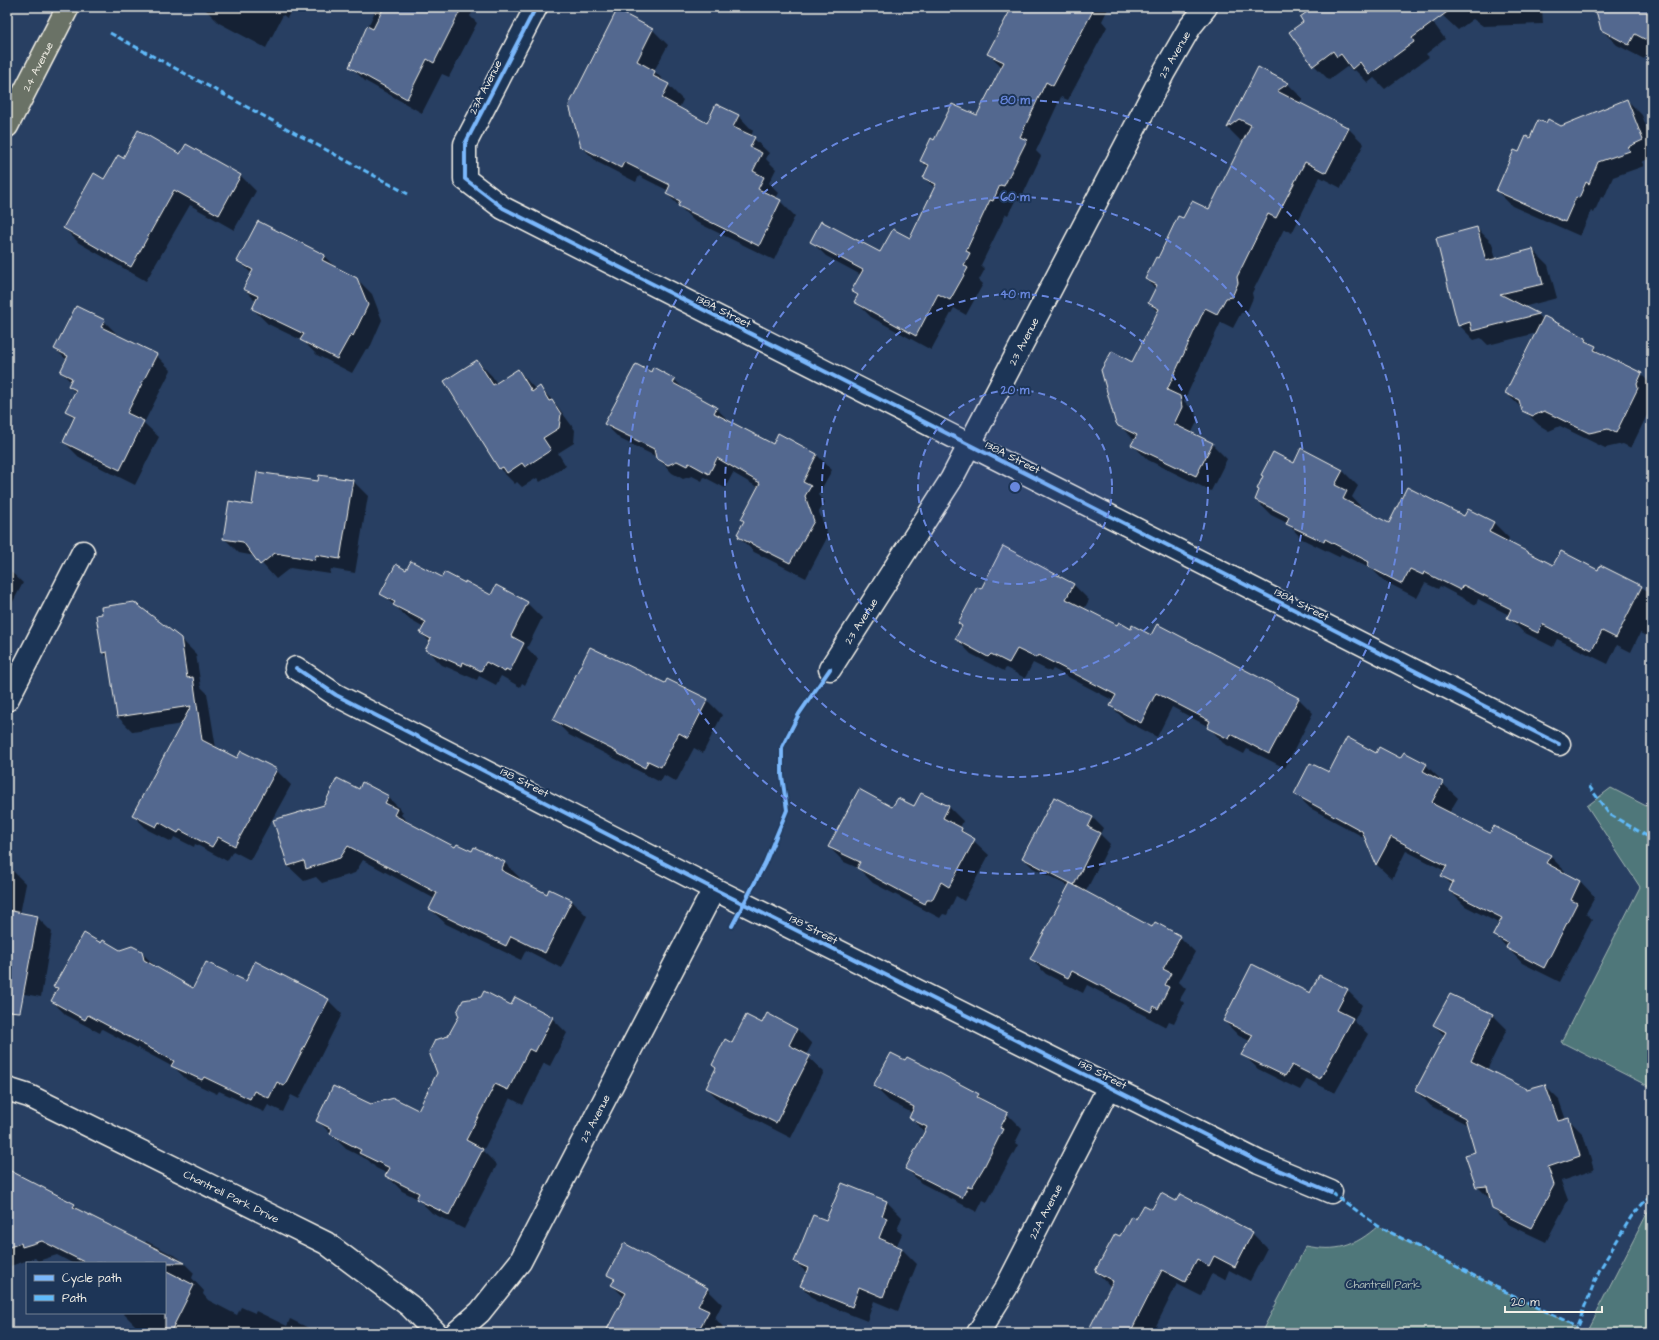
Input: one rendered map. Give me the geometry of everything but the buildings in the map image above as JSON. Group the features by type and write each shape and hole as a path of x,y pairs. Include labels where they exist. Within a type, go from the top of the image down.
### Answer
{"main road":[{"name":"24 Avenue","path":"7,126 68,7"}],"street":[{"name":"23A Avenue","path":"465,179 465,144 536,7"},
{"name":"23 Avenue","path":"830,669 951,480 1164,72 1190,28 1206,7"},
{"name":"138A Street","path":"465,179 503,208 1559,744"},
{"path":"7,700 83,552"},
{"name":"138 Street","path":"296,668 336,695 714,889 1259,1162 1331,1192"},
{"name":"23 Avenue","path":"456,1333 480,1312 520,1262 714,889"},
{"name":"22A Avenue","path":"978,1333 1006,1288 1109,1087"},
{"name":"Chantrell Park Drive","path":"7,1089 29,1096 326,1243 410,1306 436,1333"}],"green space":[{"path":"1611,788 1652,809 1652,1088 1561,1042 1640,887 1587,806"},
{"name":"Chantrell Park","path":"1652,1204 1652,1333 1261,1333 1306,1246 1317,1248 1336,1248 1345,1246 1361,1239 1378,1226 1586,1332"}],"marked path":[{"path":"110,33 408,194"},
{"path":"1589,786 1609,814 1652,839"},
{"path":"1331,1192 1378,1226 1496,1287 1576,1326"},
{"path":"1574,1333 1599,1271 1631,1217 1652,1193"}],"cycle path":[{"path":"536,7 465,144 465,179 503,208 1559,744"},
{"path":"296,668 336,695 714,889 1259,1162 1331,1192"},
{"path":"732,926 765,863 787,810 782,776 782,747 799,714 830,669"}]}
